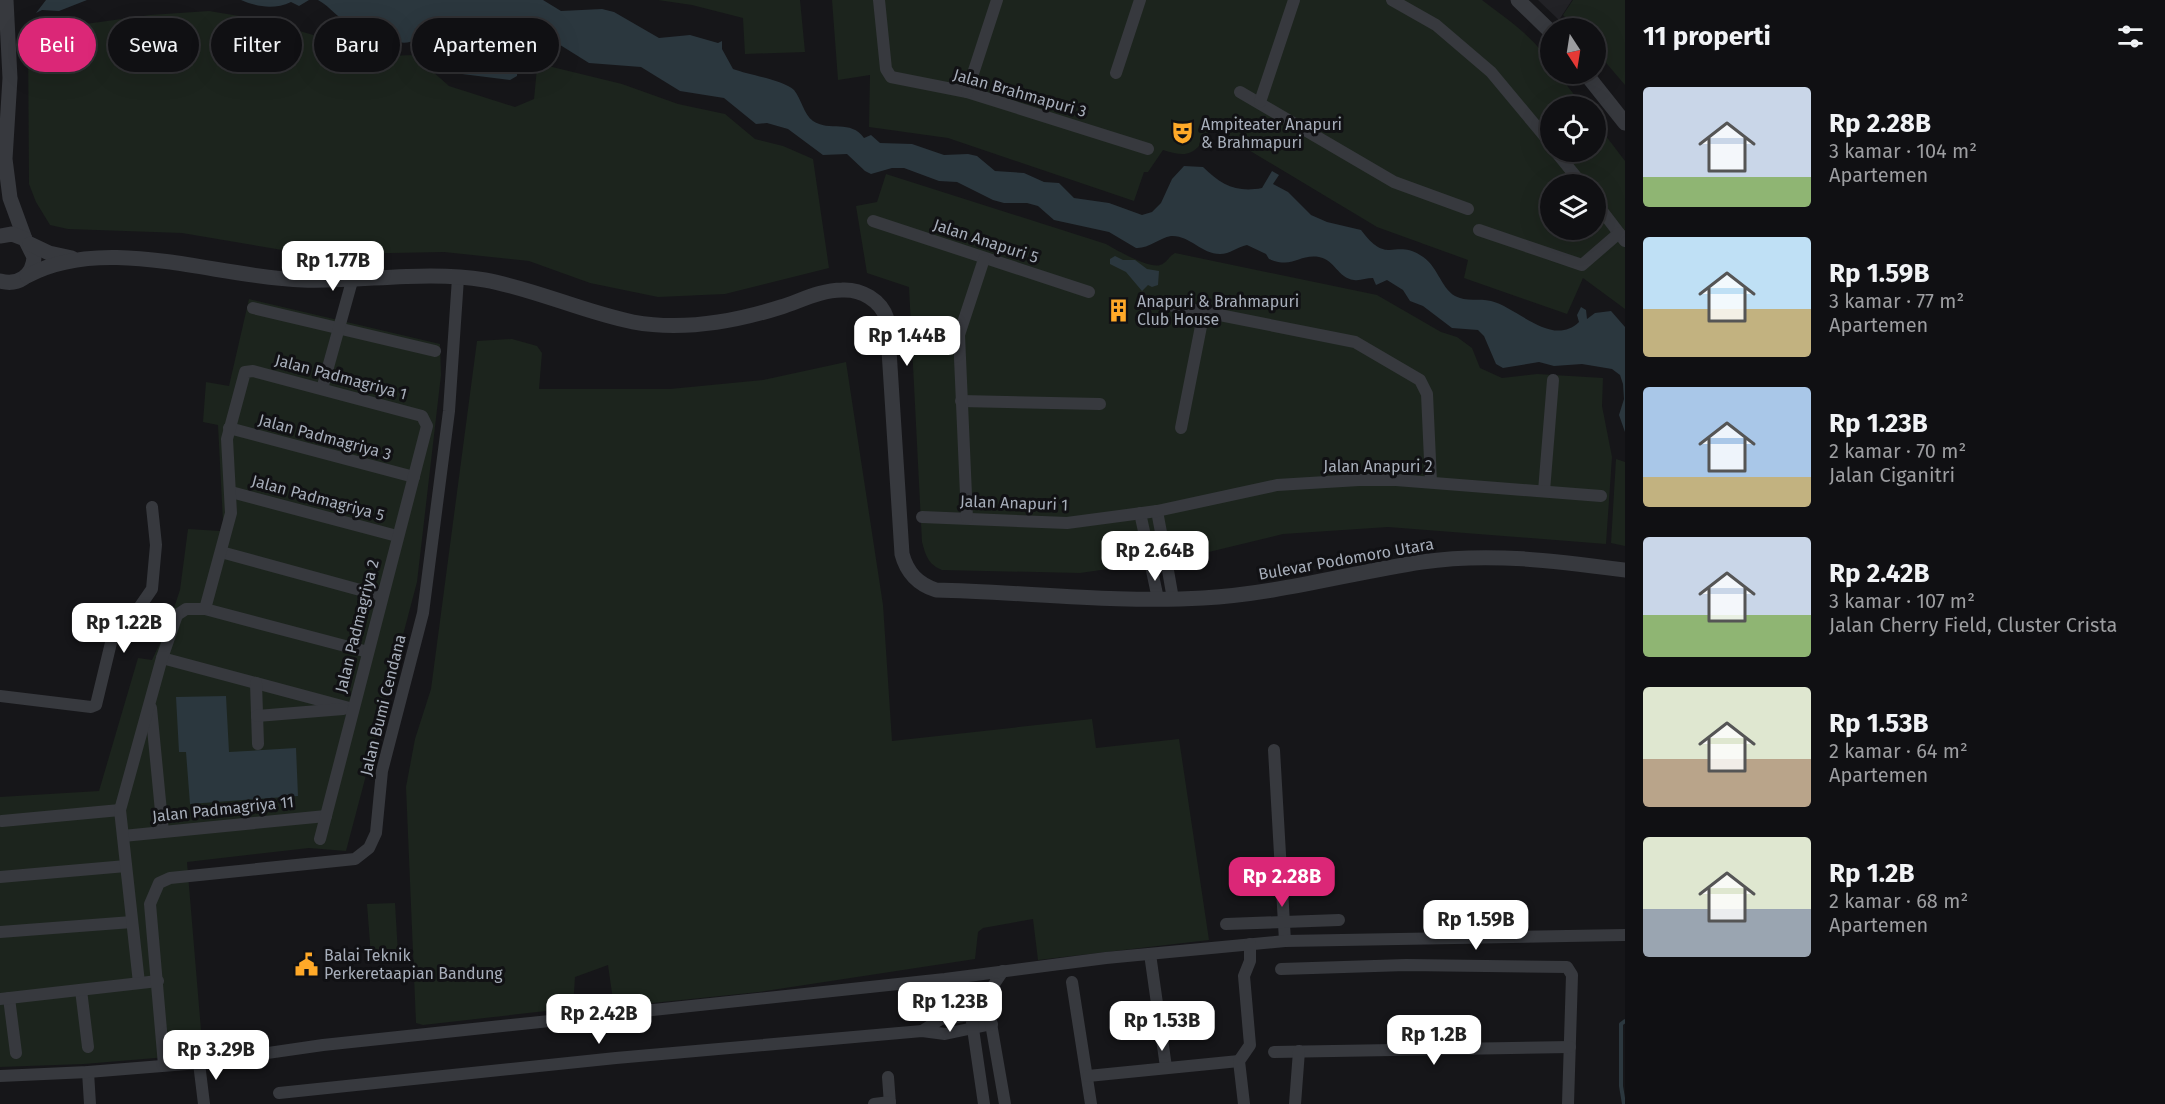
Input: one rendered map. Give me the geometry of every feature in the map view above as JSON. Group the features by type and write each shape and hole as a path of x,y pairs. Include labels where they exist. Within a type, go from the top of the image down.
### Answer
{"street":[{"path":"6,0 10,78 5,133 5,169 10,198 34,257 27,276"},
{"name":"Jalan Brahmapuri 3","path":"879,0 886,69 891,77 967,92 1148,149"},
{"path":"967,92 997,0"},
{"path":"1116,73 1140,0"},
{"path":"1260,102 1294,0"},
{"path":"1392,0 1436,25 1491,72 1540,131"},
{"path":"1518,0 1540,21"},
{"path":"1594,84 1625,123"},
{"path":"1240,92 1394,182 1468,209"},
{"path":"1564,162 1574,174"},
{"path":"1479,230 1582,265 1622,237 1606,216"},
{"name":"Jalan Anapuri 5","path":"873,221 1089,292"},
{"name":"Bulevar Podomoro Utara","path":"0,236 12,234 49,253 78,259 145,260 261,277 352,281 458,278 500,284 589,312 635,322 679,325 751,316 828,291 856,291 867,295 885,310 887,319 902,554 914,578 922,585 936,590 1166,599 1264,592 1423,562 1483,557 1545,559 1625,570"},
{"name":"Bulevar Podomoro Utara","path":"0,281 14,282 42,267 78,259"},
{"path":"967,518 959,335 984,259"},
{"name":"Jalan Bumi Cendana","path":"164,1065 150,904 159,883 170,878 355,859 369,848 376,833 382,771 423,613 449,411 458,278"},
{"path":"322,389 352,281"},
{"path":"1164,304 1355,342 1420,380 1427,394 1431,482"},
{"path":"253,308 435,351"},
{"path":"1181,428 1204,311"},
{"name":"Jalan Padmagriya 1","path":"229,428 245,372 253,371 422,416 426,420"},
{"path":"1544,491 1553,380"},
{"path":"961,401 1100,404"},
{"name":"Jalan Padmagriya 2","path":"321,839 427,426 426,420"},
{"path":"205,609 231,513 229,428"},
{"name":"Jalan Padmagriya 3","path":"229,428 414,477"},
{"name":"Jalan Anapuri 2","path":"1140,513 1277,485 1359,480 1431,482 1601,496"},
{"name":"Jalan Padmagriya 5","path":"231,492 397,536"},
{"path":"0,696 91,707 96,705 116,622 132,618 152,589 156,545 152,507"},
{"path":"1157,511 1163,543"},
{"path":"1140,513 1147,545"},
{"name":"Jalan Anapuri 1","path":"922,517 1067,523 1140,513"},
{"path":"221,552 382,596"},
{"path":"1166,559 1166,599"},
{"path":"1150,561 1166,599"},
{"path":"139,983 120,810 150,699 177,615 186,609 205,609 368,652"},
{"path":"162,658 353,709"},
{"path":"256,683 258,744"},
{"path":"150,699 163,832"},
{"path":"257,716 353,709"},
{"path":"1274,750 1285,941"},
{"path":"2,821 120,810"},
{"name":"Jalan Padmagriya 11","path":"123,836 326,816"},
{"path":"0,878 126,866"},
{"path":"1226,924 1339,920"},
{"path":"0,932 132,922"},
{"path":"0,1076 199,1063 323,1045 1250,944 1285,941 1625,935"},
{"path":"1244,1104 1239,1061 1250,1045 1244,976 1250,961 1250,944"},
{"path":"1150,954 1166,1067"},
{"path":"1281,969 1406,965 1567,967 1572,975 1568,1104"},
{"path":"279,1093 616,1058 922,1031 945,1034 973,1028 987,1014 1003,971"},
{"path":"16,1053 4,998 158,981"},
{"path":"1072,982 1091,1104"},
{"path":"81,990 88,1047"},
{"path":"984,1104 971,1015 973,1008 987,1014"},
{"path":"987,1014 1005,1104"},
{"path":"922,1031 941,1019 971,1015"},
{"path":"1274,1052 1393,1052 1570,1047"},
{"path":"1295,1104 1299,1051"},
{"path":"1088,1076 1239,1061"},
{"path":"199,1063 204,1104"},
{"path":"88,1072 90,1104"},
{"path":"874,1104 890,1103 888,1077"}],"shaded area":[{"path":"46,0 87,0 59,11 42,10 36,13"},
{"path":"241,0 309,0 299,6 291,2 272,7 259,6"},
{"path":"318,0 543,0 561,11 602,9 614,12 659,38 690,35 718,43 722,41 722,49 733,69 789,86 796,93 810,118 819,124 853,129 864,138 871,135 880,143 912,144 944,155 977,156 995,171 1024,173 1044,182 1059,183 1074,198 1109,203 1142,215 1152,212 1161,203 1172,179 1184,166 1203,167 1223,183 1245,189 1262,188 1272,171 1279,175 1273,184 1288,192 1311,215 1327,222 1361,230 1370,241 1384,250 1403,249 1420,255 1431,264 1450,292 1459,298 1491,301 1535,324 1558,331 1569,329 1579,322 1577,315 1581,307 1586,310 1587,319 1595,313 1611,311 1625,327 1625,432 1619,415 1624,399 1623,384 1620,375 1612,369 1582,364 1554,366 1539,362 1503,368 1496,364 1484,336 1478,330 1452,328 1423,306 1410,301 1403,290 1387,280 1376,285 1373,278 1349,279 1329,262 1319,257 1277,262 1247,245 1227,253 1213,253 1178,236 1171,236 1145,247 1136,248 1109,232 1054,220 1038,206 993,200 957,182 939,181 904,168 892,168 871,174 847,154 823,155 788,129 767,123 756,124 724,98 680,91 641,67 589,63 559,44 559,18 412,18 412,41 405,43 400,42 400,18 341,18"},
{"path":"658,0 800,0 805,52 745,54 743,18 692,5"},
{"path":"832,0 1482,0 1513,23 1540,50 1540,84 1566,84 1575,96 1540,96 1540,162 1606,162 1606,136 1625,161 1625,309 1583,278 1567,314 1464,278 1468,260 1377,227 1212,128 1202,143 1193,151 1181,154 1163,150 1148,172 1144,172 1134,201 948,138 869,127 870,75 838,80"},
{"path":"1538,0 1572,0 1560,18 1557,18"},
{"path":"1573,0 1625,0 1625,85 1606,63 1606,18 1566,18 1563,15"},
{"path":"209,11 252,18 211,18 211,72 302,72 302,32 314,35 314,72 400,72 400,56 412,55 412,72 433,72 449,86 515,107 534,99 537,72 559,72 559,69 622,84 678,104 725,114 755,139 783,146 813,159 829,268 725,294 658,297 590,283 529,261 444,252 339,254 288,251 182,233 68,229 50,225 36,202 29,184 28,72 96,72 96,23 108,21 108,72 199,72 199,18 128,18"},
{"path":"460,72 517,72 517,76 510,80"},
{"path":"886,174 1106,244 1149,264 1162,264 1175,253 1377,295 1441,332 1457,337 1472,348 1480,368 1502,378 1537,374 1603,378 1602,406 1612,457 1606,544 1388,527 1283,534 1184,558 1080,573 942,570 937,568 928,559 922,542 909,287 867,273 856,206 877,202"},
{"path":"1115,256 1123,260 1135,260 1147,269 1159,271 1158,285 1152,287 1148,285 1142,291 1126,272 1110,264 1110,259"},
{"path":"249,299 440,344 441,375 417,582 346,851 309,848 187,862 203,1054 84,1064 0,1067 0,797 99,791 138,658 152,660 168,626 180,590 188,529 220,531 223,522 218,425 203,422 206,382 229,386"},
{"path":"512,339 537,346 542,353 539,389 670,389 763,380 846,362 883,605 892,741 1092,719 1096,748 1179,739 1209,940 1038,960 1033,919 983,928 978,932 975,959 759,992 614,1007 608,965 575,977 573,1008 423,1025 416,1023 406,787 415,739 431,689 477,341"},
{"path":"1616,459 1625,462 1625,546 1611,543"},
{"path":"226,696 229,752 296,748 298,796 190,804 186,752 179,752 176,697"},
{"path":"395,903 398,954 371,956 367,904"}],"waterway":[{"path":"1624,1104 1621,1086 1621,1024 1625,1021"}],"place":[{"name":"Ampiteater Anapuri & Brahmapuri","path":"1183,133"},
{"name":"Anapuri & Brahmapuri Club House","path":"1119,310"},
{"name":"Balai Teknik Perkeretaapian Bandung","path":"306,964"}]}
